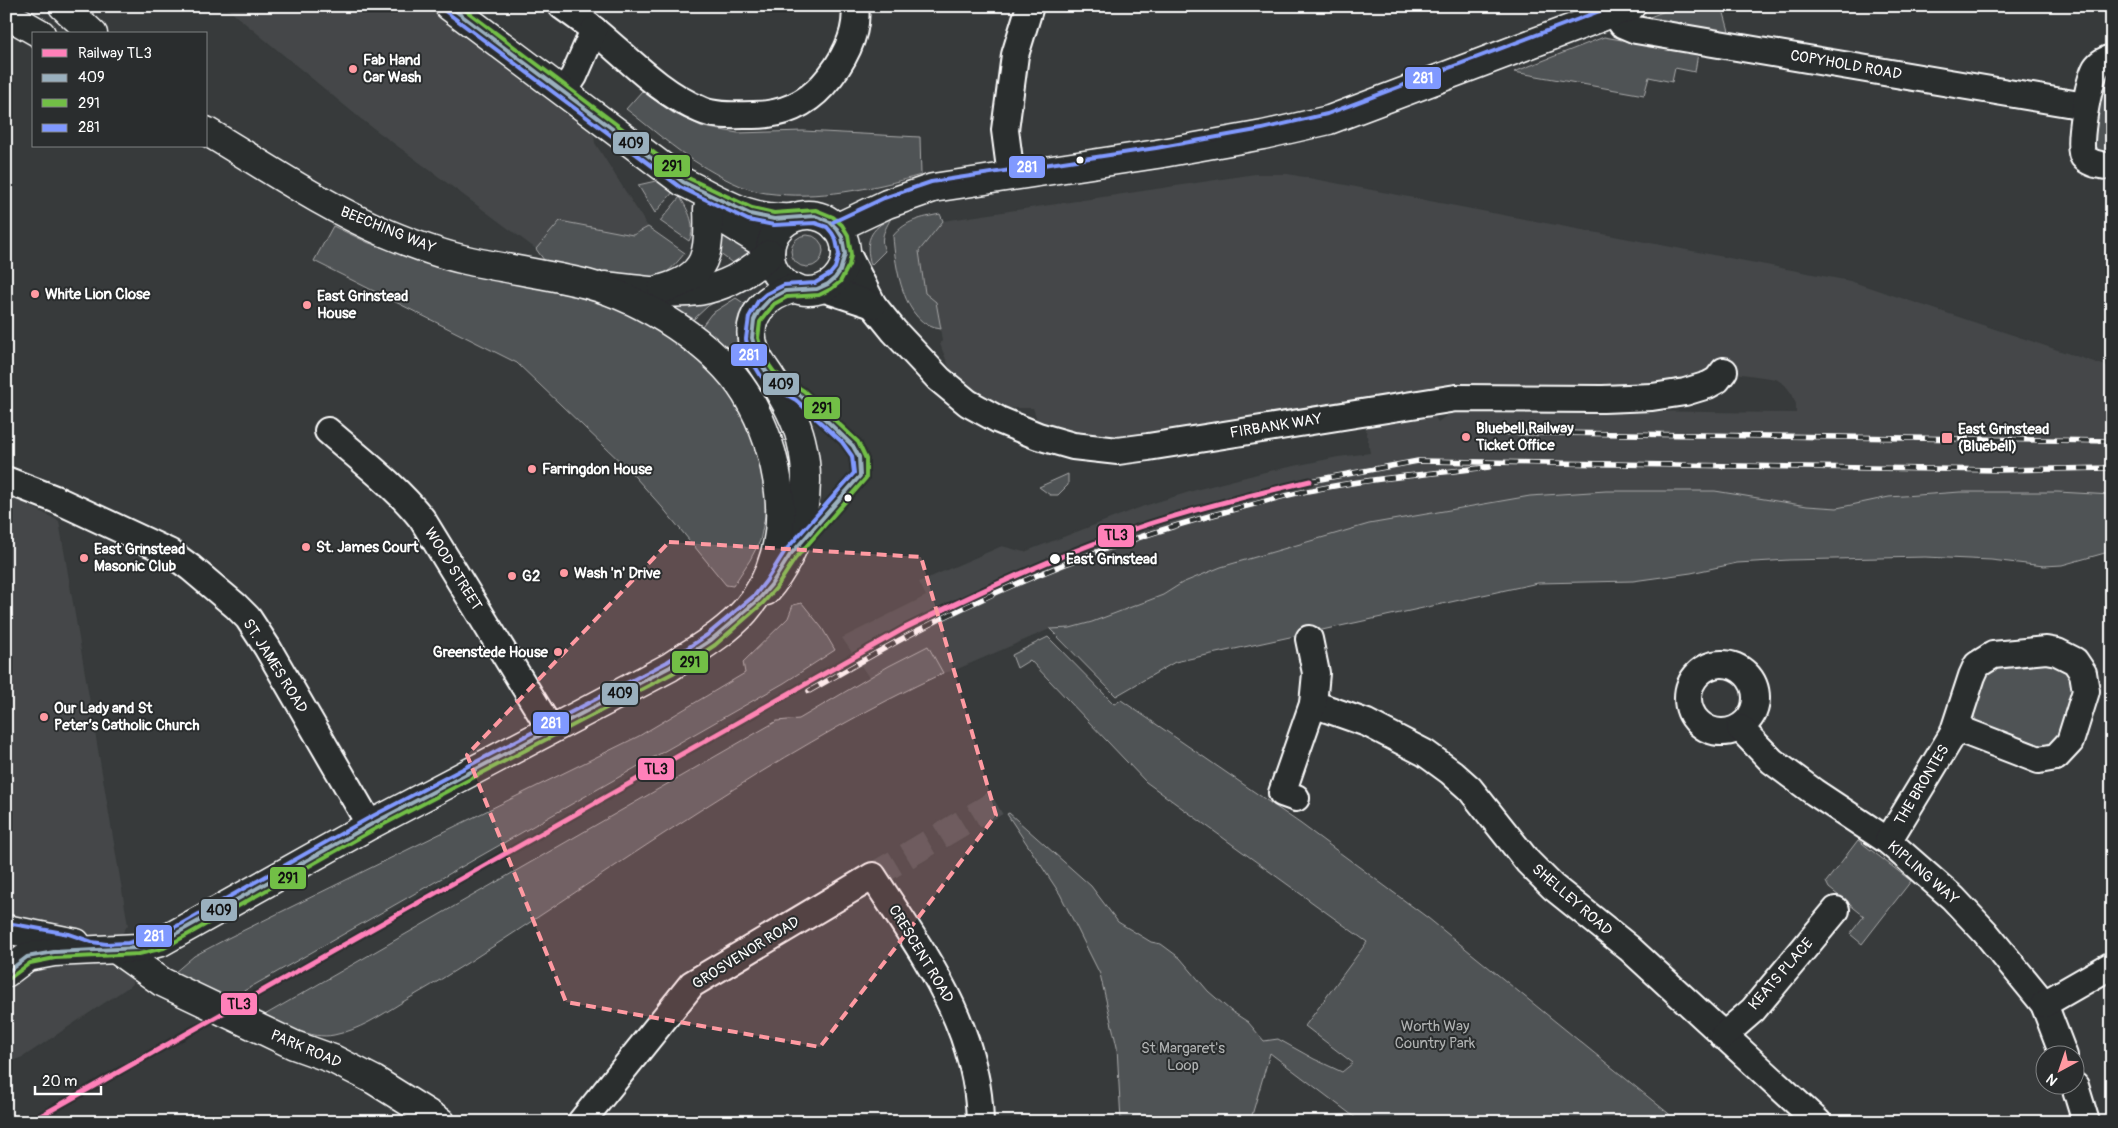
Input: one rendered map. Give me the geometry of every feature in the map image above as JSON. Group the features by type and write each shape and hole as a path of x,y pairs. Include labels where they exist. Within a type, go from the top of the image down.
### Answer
{"main road":[{"path":"63,6 91,32"},
{"path":"6,974 27,957 54,952 138,948 161,942 370,825 670,667 711,640 744,612 771,585 786,562 794,544 804,503 806,482 801,439 783,400 759,360 752,338 754,319 762,306 772,296 796,288 814,290 822,288 837,276 842,268 841,239 827,220 816,216 804,215 775,219 753,216 726,205 683,182 449,6"},
{"path":"841,239 887,204 933,188 1263,135 1329,120 1623,9"},
{"path":"6,14 38,32"},
{"name":"BEECHING WAY","path":"208,132 335,209 387,233 465,260 588,284 683,293 713,290 756,266 770,252"},
{"path":"683,182 698,201 759,241 770,252"},
{"path":"655,291 685,281 701,266 707,252 708,209"},
{"path":"792,218 777,231 772,240 770,252 772,266 777,276 796,288"},
{"name":"BEECHING WAY","path":"588,284 642,305 683,332 714,356 745,393 754,410 769,443 774,462 780,501 780,522 777,543 768,573 755,597 744,612"},
{"path":"6,930 72,941 106,949"},
{"name":"PARK ROAD","path":"106,949 148,974 193,997 294,1045 333,1059 374,1080 439,1121"}],"street":[{"path":"562,6 594,30 652,80 702,111 734,115 765,115 796,107 814,95 829,78 849,44 856,16 855,6"},
{"path":"1011,176 1005,130 1015,55 1030,6"},
{"name":"COPYHOLD ROAD","path":"1623,9 1622,24 1636,30 2085,106"},
{"path":"564,91 574,76 594,30"},
{"path":"2112,58 2105,60 2096,68 2085,106 2080,147 2082,155 2090,163 2112,167"},
{"name":"FIRBANK WAY","path":"841,239 873,305 894,332 939,379 968,403 999,420 1038,436 1089,449 1118,451 1148,447 1456,398 1603,399 1652,397 1685,392 1708,385 1717,380 1724,371"},
{"path":"822,288 873,305"},
{"name":"WOOD STREET","path":"328,432 396,490 422,519 551,730"},
{"name":"ST. JAMES ROAD","path":"6,480 55,499 169,552 205,578 236,606 248,618 267,647 370,825"},
{"path":"1296,798 1282,793 1313,704 1316,673 1309,639"},
{"name":"THE BRONTES","path":"1888,841 1956,728 1977,665 1993,654 2046,650 2057,652 2076,661 2083,673 2086,691 2070,742 2056,757 2039,760 1956,728"},
{"name":"SHELLEY ROAD","path":"1313,704 1367,723 1425,753 1451,772 1470,789 1528,862 1553,887 1629,948 1818,1122"},
{"name":"KIPLING WAY","path":"1740,728 1772,761 1814,792 1888,841 1953,898 1985,932 2044,1004 2060,1046"},
{"name":"GROSVENOR ROAD","path":"580,1122 692,984 873,876"},
{"name":"CRESCENT ROAD","path":"873,876 941,982 959,1021 972,1059 980,1101 980,1122"},
{"name":"KEATS PLACE","path":"1723,1036 1752,1010 1838,910"},
{"path":"2044,1004 2112,965"},
{"path":"2078,1096 2086,1122"}],"highlighted area":[{"path":"669,542 921,557 996,815 820,1047 566,1002 467,755"}],"shaded area":[{"path":"224,6 425,6 594,135 595,143 648,227 633,235 560,221 536,249 361,119"},
{"path":"1255,174 1288,174 1850,281 2112,368 2112,551 2062,565 2044,566 1991,560 1925,557 1789,560 1737,563 1691,573 1633,581 1538,583 1175,662 1116,696 1050,629 953,671 943,673 885,701 842,638 926,596 919,582 1002,546 1024,552 1144,506 1199,489 1265,472 1338,457 1370,453 1365,425 1433,414 1438,422 1451,412 1468,409 1796,413 1796,404 1792,394 1785,385 1776,379 1708,369 1684,378 1655,384 1453,383 1308,410 1120,436 1082,435 1038,423 1033,408 996,408 952,375 940,344 942,341 936,302 925,293 919,251 943,221"},
{"path":"6,496 13,497 59,521 128,925 116,942 133,984 23,1057 6,1063"}],"green space":[{"path":"1677,6 1722,6 1729,31 1727,33 1649,20 1650,17"},
{"path":"1604,37 1698,53 1695,72 1675,68 1672,82 1649,77 1644,95 1514,72"},
{"path":"2112,69 2112,158 2100,152 2093,144 2100,81"},
{"path":"642,91 673,113 703,127 738,133 803,131 920,137 921,175 864,189 825,194 786,195 749,189 723,178 690,158 626,109"},
{"path":"660,180 674,191 655,213 638,185"},
{"path":"680,197 692,224 689,241 660,221"},
{"path":"940,214 943,221 919,251 925,293 936,302 941,329 928,325 918,317 910,306 899,277 893,236 909,223 920,218"},
{"path":"891,218 883,238 885,251 871,265 868,249 871,237 878,227"},
{"path":"560,221 633,235 648,227 685,253 667,272 659,277 649,279 635,279 603,274 544,260 536,249"},
{"path":"333,226 369,243 441,267 497,281 555,291 620,309 668,332 730,389 756,439 766,489 765,516 760,541 733,586 726,585 662,507 627,468 517,363 314,261"},
{"path":"724,232 750,252 735,265 719,253 721,234"},
{"path":"807,235 819,239 823,251 819,263 807,267 795,263 791,251 795,239"},
{"path":"650,296 719,300 708,306 694,319"},
{"path":"736,298 745,304 741,310 736,330 743,356 739,360 702,326 711,314"},
{"path":"1068,474 1068,485 1058,495 1050,495 1039,487"},
{"path":"1606,491 1715,491 1807,506 1837,508 1889,497 1960,492 2058,492 2112,495 2112,551 2062,565 2044,566 1991,560 1925,557 1789,560 1737,563 1691,573 1633,581 1538,583 1175,662 1116,696 1050,629 1070,628 1092,622 1163,595 1182,583 1221,567 1369,524 1530,496"},
{"path":"802,603 822,628 835,650 784,683 228,1000 174,973 194,956 228,938 639,736 745,673 743,662 788,618 793,605"},
{"name":"Worth Way Country Park","path":"1048,637 1114,704 1121,700 1301,824 1428,918 1679,1122 1361,1122 1270,1053 1250,1122 1121,1122 1117,1047 1100,974 1060,894 1007,814 1009,813 1091,886 1118,922 1151,942 1161,944 1180,958 1208,991 1231,1011 1248,1022 1264,1041 1278,1039 1342,1072 1353,1063 1305,1026 1367,942 1146,782 1030,660 1017,668 1012,655"},
{"path":"928,646 943,673 837,727 785,757 469,962 377,1018 352,1030 325,1036 307,1033 263,1016 777,721 799,719 889,666"},
{"path":"2047,660 2061,664 2076,682 2063,738 2047,752 1977,722 1972,712 1988,668"},
{"path":"1858,840 1911,881 1862,944 1850,934 1864,916 1829,888 1826,882"}],"tunnel":[{"path":"873,876 999,801"}],"railway":[{"path":"1485,432 2112,441"},
{"path":"1310,481 1418,461 1998,470 2112,468"},
{"path":"809,691 950,614 1031,578 1155,532 1304,492 1379,479 1489,467"}],"rail line":[{"name":"TL3","path":"30,1122 905,628 1016,576 1102,540 1197,509 1310,481"}],"transit line":[{"name":"409","path":"6,973 27,957 54,952 138,948 161,942 370,825 670,667 711,640 759,599 771,585 790,555 860,476 859,457 853,446 800,395 770,377 759,361 752,338 754,320 758,312 770,299 785,291 817,289 835,278 840,271 845,254 842,237 837,229 830,222 815,216 774,219 750,214 683,182 449,6"},
{"name":"291","path":"10,978 30,963 55,958 139,954 164,948 373,830 673,673 715,645 763,603 776,588 795,559 866,478 866,459 858,442 804,391 774,372 764,358 758,338 760,322 774,304 787,297 819,295 840,282 849,265 851,255 848,235 842,225 833,217 816,210 774,213 752,208 686,177 460,6"},
{"name":"281","path":"833,222 884,198 931,182 1156,148 1262,129 1327,114 1613,6"},
{"name":"281","path":"7,923 69,934 92,942 106,944 128,943 160,934 181,924 367,819 667,662 707,635 755,595 785,551 854,473 852,456 842,442 796,400 773,387 761,376 750,358 746,339 749,317 758,301 766,294 784,285 815,283 830,274 835,268 839,254 836,240 827,227 815,223 774,225 748,220 680,187 445,11"}],"place":[{"name":"Fab Hand Car Wash","path":"353,69"},
{"name":"White Lion Close","path":"35,294"},
{"name":"East Grinstead House","path":"307,305"},
{"name":"Bluebell Railway Ticket Office","path":"1466,437"},
{"name":"East Grinstead (Bluebell)","path":"1947,438"},
{"name":"Farringdon House","path":"532,469"},
{"name":"St. James Court","path":"306,547"},
{"name":"East Grinstead Masonic Club","path":"84,558"},
{"name":"East Grinstead","path":"1055,559"},
{"name":"Wash 'n' Drive","path":"564,573"},
{"name":"G2","path":"512,576"},
{"name":"Greenstede House","path":"558,652"},
{"name":"Our Lady and St Peter’s Catholic Church","path":"44,717"}],"park label":[{"name":"St Margaret's Loop","path":"1183,1056"}]}
